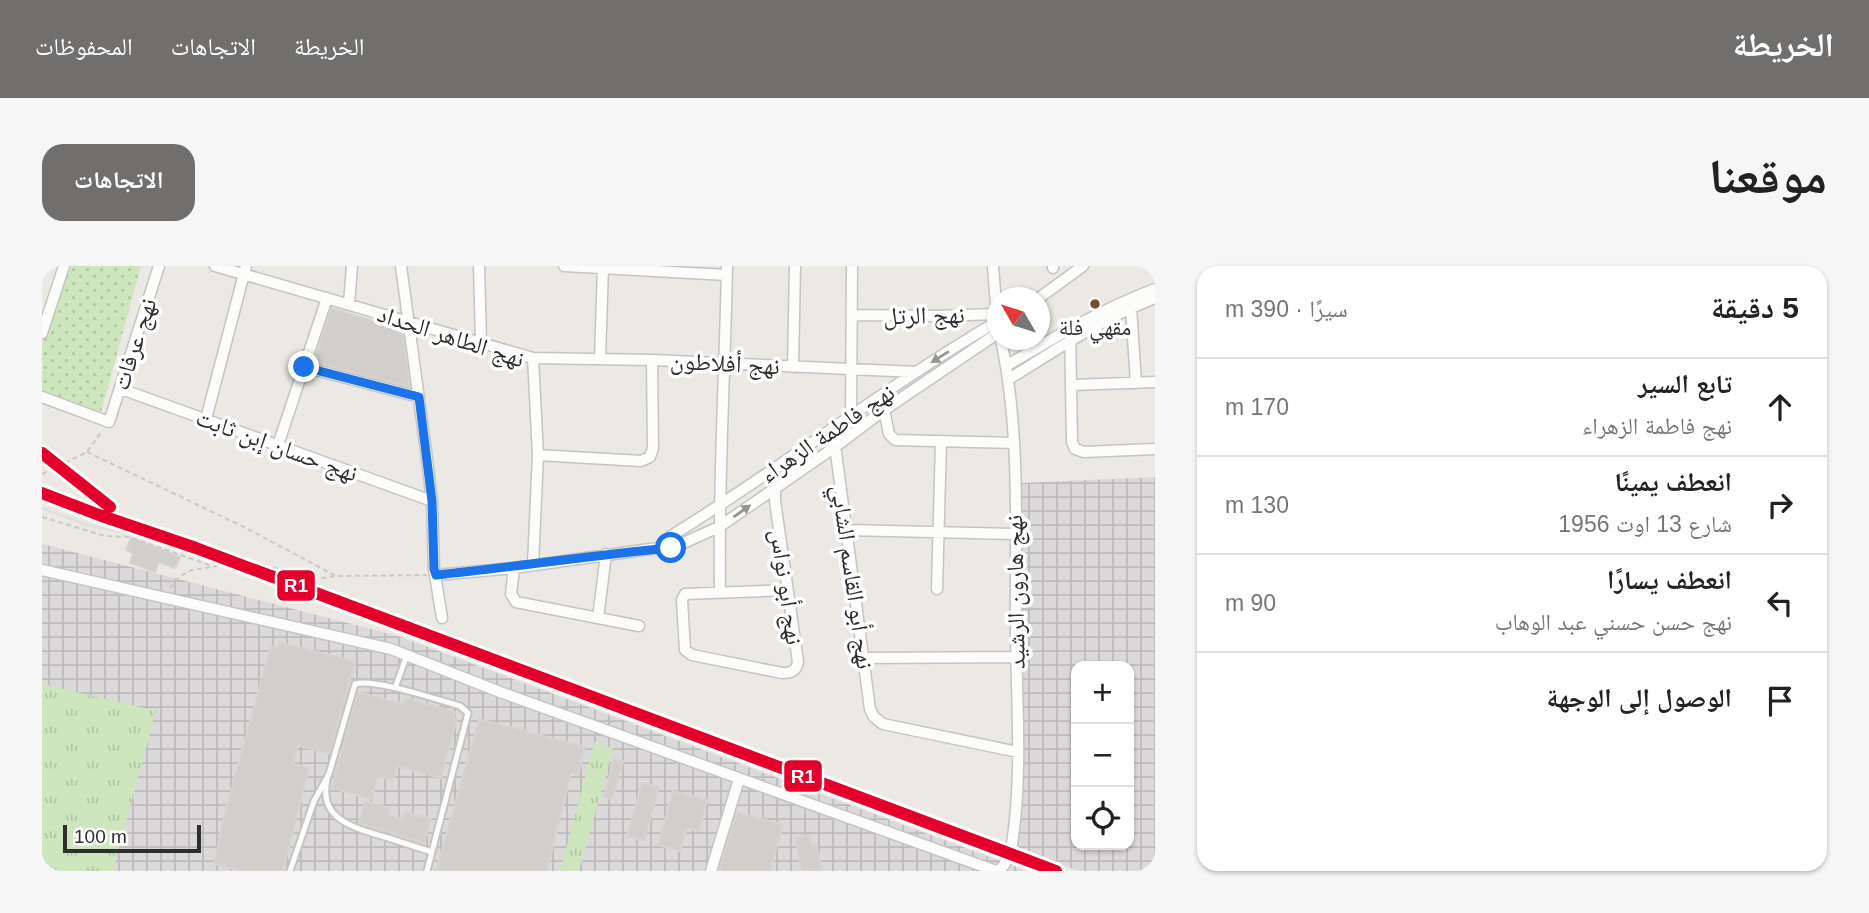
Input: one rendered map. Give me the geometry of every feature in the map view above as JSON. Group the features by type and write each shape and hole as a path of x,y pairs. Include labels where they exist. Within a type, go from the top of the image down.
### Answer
{"street":[{"path":"42,332 64,266"},
{"name":"نهج عرفات","path":"109,422 159,266"},
{"name":"نهج الطاهر الحداد","path":"215,266 245,270 327,298 533,358 538,455 533,564"},
{"path":"348,304 352,266"},
{"path":"401,266 432,501 434,569 442,618"},
{"path":"479,266 481,342"},
{"path":"564,266 727,270 719,506 720,592 788,590"},
{"path":"793,367 795,266"},
{"path":"850,417 852,266"},
{"path":"993,266 995,287"},
{"path":"1050,290 1083,266"},
{"path":"600,359 603,267"},
{"path":"206,419 245,270"},
{"path":"1006,366 1070,328 1119,303 1155,289"},
{"path":"278,444 327,298"},
{"path":"1009,379 1071,340 1131,307 1155,298"},
{"path":"1131,307 1136,383"},
{"name":"نهج الرتل","path":"852,315 987,314"},
{"name":"نهج فاطمة الزهراء","path":"659,548 671,536 768,474 916,372 987,328"},
{"path":"1070,328 1072,442 1079,452 1155,449"},
{"name":"نهج فاطمة الزهراء","path":"436,575 671,548 719,527 884,410 987,341"},
{"name":"نهج هارون الرشيد","path":"998,871 1006,861 1012,845 1018,752 1014,443 1009,379 1002,350"},
{"name":"نهج أفلاطون","path":"533,358 652,360 916,372"},
{"path":"538,455 640,461 650,457 653,447 652,360"},
{"path":"304,367 419,397"},
{"path":"1072,385 1155,382"},
{"name":"نهج حسان إبن ثابت","path":"121,389 432,501"},
{"path":"42,397 109,422"},
{"path":"882,397 889,434 895,440 1014,443"},
{"name":"نهج أبو القاسم الشابي","path":"833,430 870,709 878,722 1018,752"},
{"path":"937,589 940,441"},
{"path":"768,474 775,488"},
{"path":"756,482 764,495 775,501"},
{"name":"نهج أبو نواس","path":"720,592 685,594 682,600 683,646 686,652 782,673 797,668 775,488"},
{"path":"846,530 1015,534"},
{"path":"598,618 606,554"},
{"path":"514,568 511,594 516,602 639,626"},
{"path":"42,570 381,646 500,692 998,871"},
{"path":"865,658 1016,657"},
{"path":"711,871 740,779"}],"lane":[{"path":"395,688 407,655"},
{"path":"427,871 432,852 468,713 460,706 395,688 366,682 355,684 324,793 332,813 347,826 432,852"},
{"path":"290,871 313,801 329,774"}],"path":[{"path":"42,474 87,452 109,422"},
{"path":"87,452 246,528 337,576"},
{"path":"42,517 105,536 129,537 213,566"},
{"path":"163,597 180,576 192,570 249,561 315,579 337,576 436,575"}],"shaded area":[{"path":"1155,477 1155,871 1079,871 1018,848 1021,483"},
{"path":"42,544 398,636 1027,871 42,871"}],"green space":[{"path":"66,266 141,266 100,416 42,396 42,344"},
{"path":"42,684 156,711 113,871 42,871"},
{"path":"595,741 613,749 579,871 560,871"}],"building":[{"path":"331,308 397,328 403,336 410,387 314,362"},
{"path":"131,538 180,557 175,568 159,562 155,572 130,563 133,553 126,550"},
{"path":"279,642 355,662 329,754 298,745 293,764 309,768 283,871 241,871 214,864 224,817 271,646 278,648"},
{"path":"358,692 403,704 405,698 455,712 453,718 457,719 441,778 397,766 393,780 378,776 372,799 332,788"},
{"path":"479,719 585,747 578,775 571,773 547,871 436,871"},
{"path":"614,759 623,761 612,799 604,797"},
{"path":"642,783 659,787 644,841 627,836"},
{"path":"673,791 707,800 699,831 687,828 680,851 658,845"},
{"path":"365,801 390,808 389,815 403,819 405,812 431,819 424,843 359,823"},
{"path":"737,812 783,825 770,871 719,871"},
{"path":"809,835 811,845 816,844 822,869 802,871 795,838"}],"railway":[{"path":"42,453 116,512"},
{"path":"42,487 164,537"},
{"path":"42,508 87,525 140,536"}],"transit line":[{"name":"R1","path":"42,453 110,507"},
{"name":"R1","path":"42,493 196,548 1056,871"}],"place":[{"name":"مقهي فلة","path":"1095,304"}],"route":[{"path":"304,367 419,397 432,501 436,575 671,548"}]}
